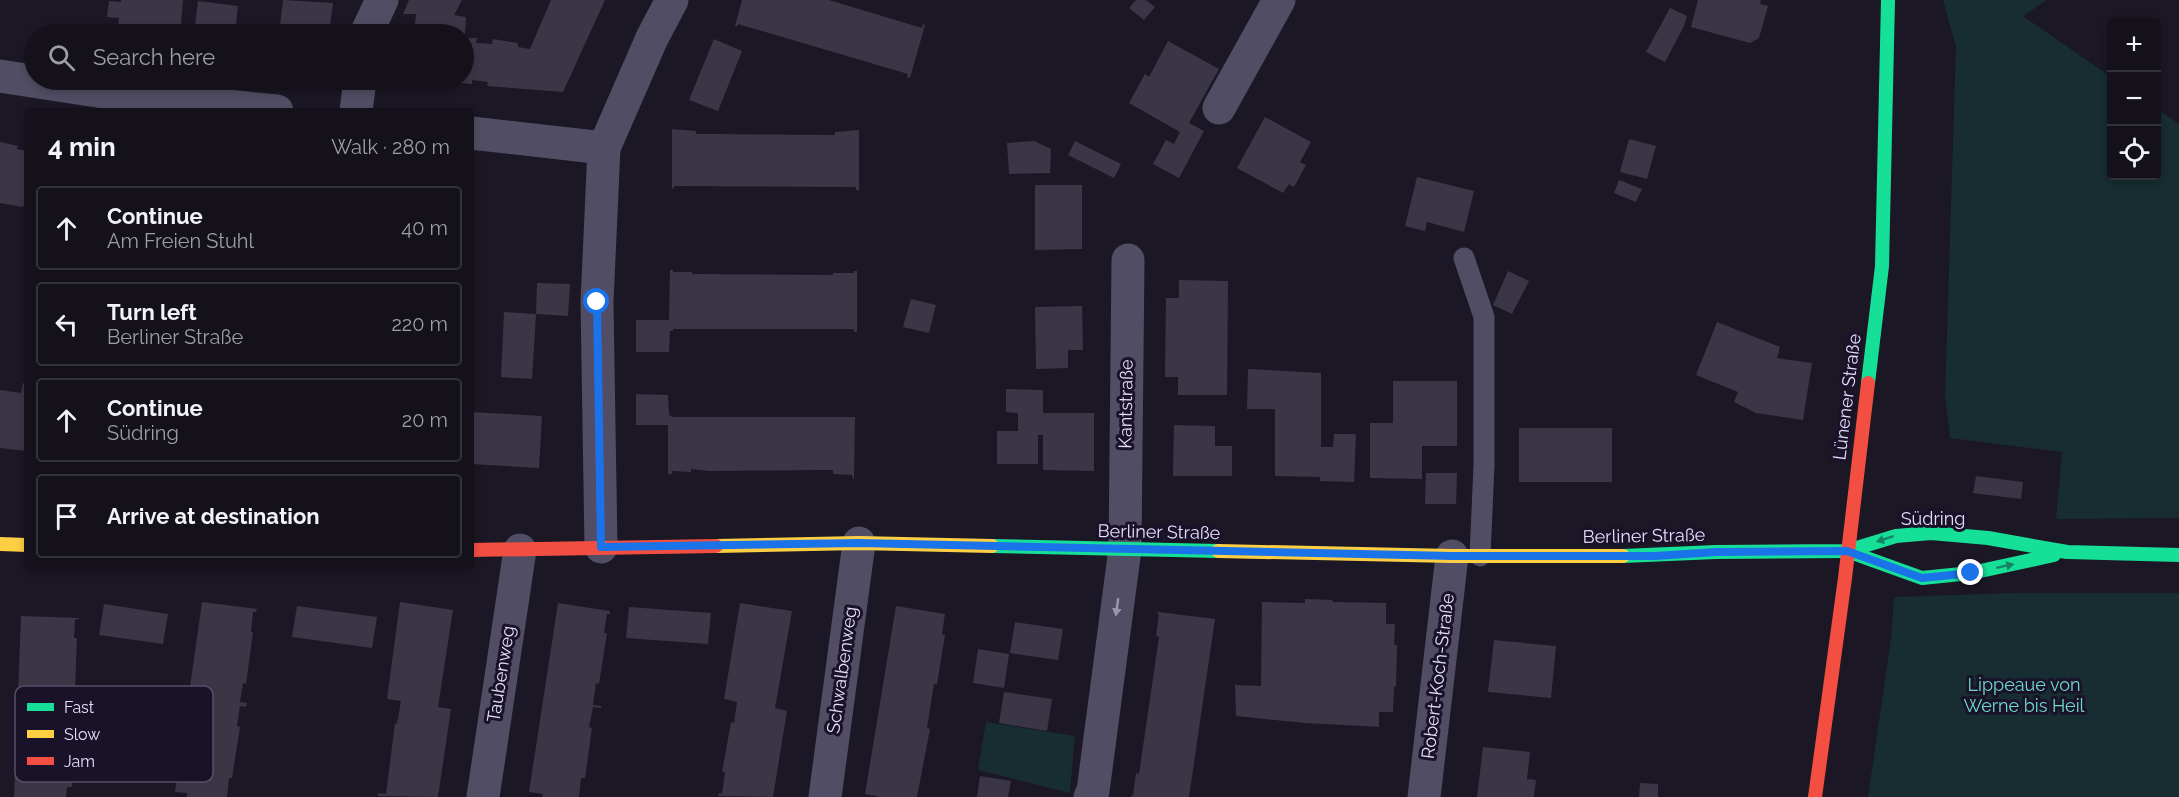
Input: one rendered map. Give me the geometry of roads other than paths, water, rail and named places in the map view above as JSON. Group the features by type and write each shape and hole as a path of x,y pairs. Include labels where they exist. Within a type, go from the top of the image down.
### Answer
{"street":[{"path":"371,24 382,0"},
{"path":"601,547 597,302 604,148 652,38 672,0"},
{"path":"1219,108 1279,0"},
{"name":"Lünener Straße","path":"1815,797 1845,578 1881,266 1888,0"},
{"path":"0,76 24,81"},
{"path":"86,90 247,108"},
{"path":"356,108 359,90"},
{"path":"474,132 604,148"},
{"name":"Kantstraße","path":"1125,549 1128,260"},
{"name":"Südring","path":"1847,551 1896,536 1931,533 1988,537 2067,552 2179,555"},
{"name":"Berliner Straße","path":"474,550 859,543 1466,556 1655,556 1716,552 1847,551"},
{"name":"Schwalbenweg","path":"825,797 859,543"},
{"path":"0,544 24,544"},
{"path":"1090,797 1093,791 1125,549"},
{"name":"Taubenweg","path":"483,797 520,550"},
{"name":"Südring","path":"1847,551 1922,578 1971,573 2067,552"},
{"name":"Robert-Koch-Straße","path":"1424,797 1466,556"}],"lane":[{"path":"1464,258 1484,317 1484,465 1466,556"}],"park label":[{"name":"Lippeaue von Werne bis Heil","path":"2024,695"}]}
